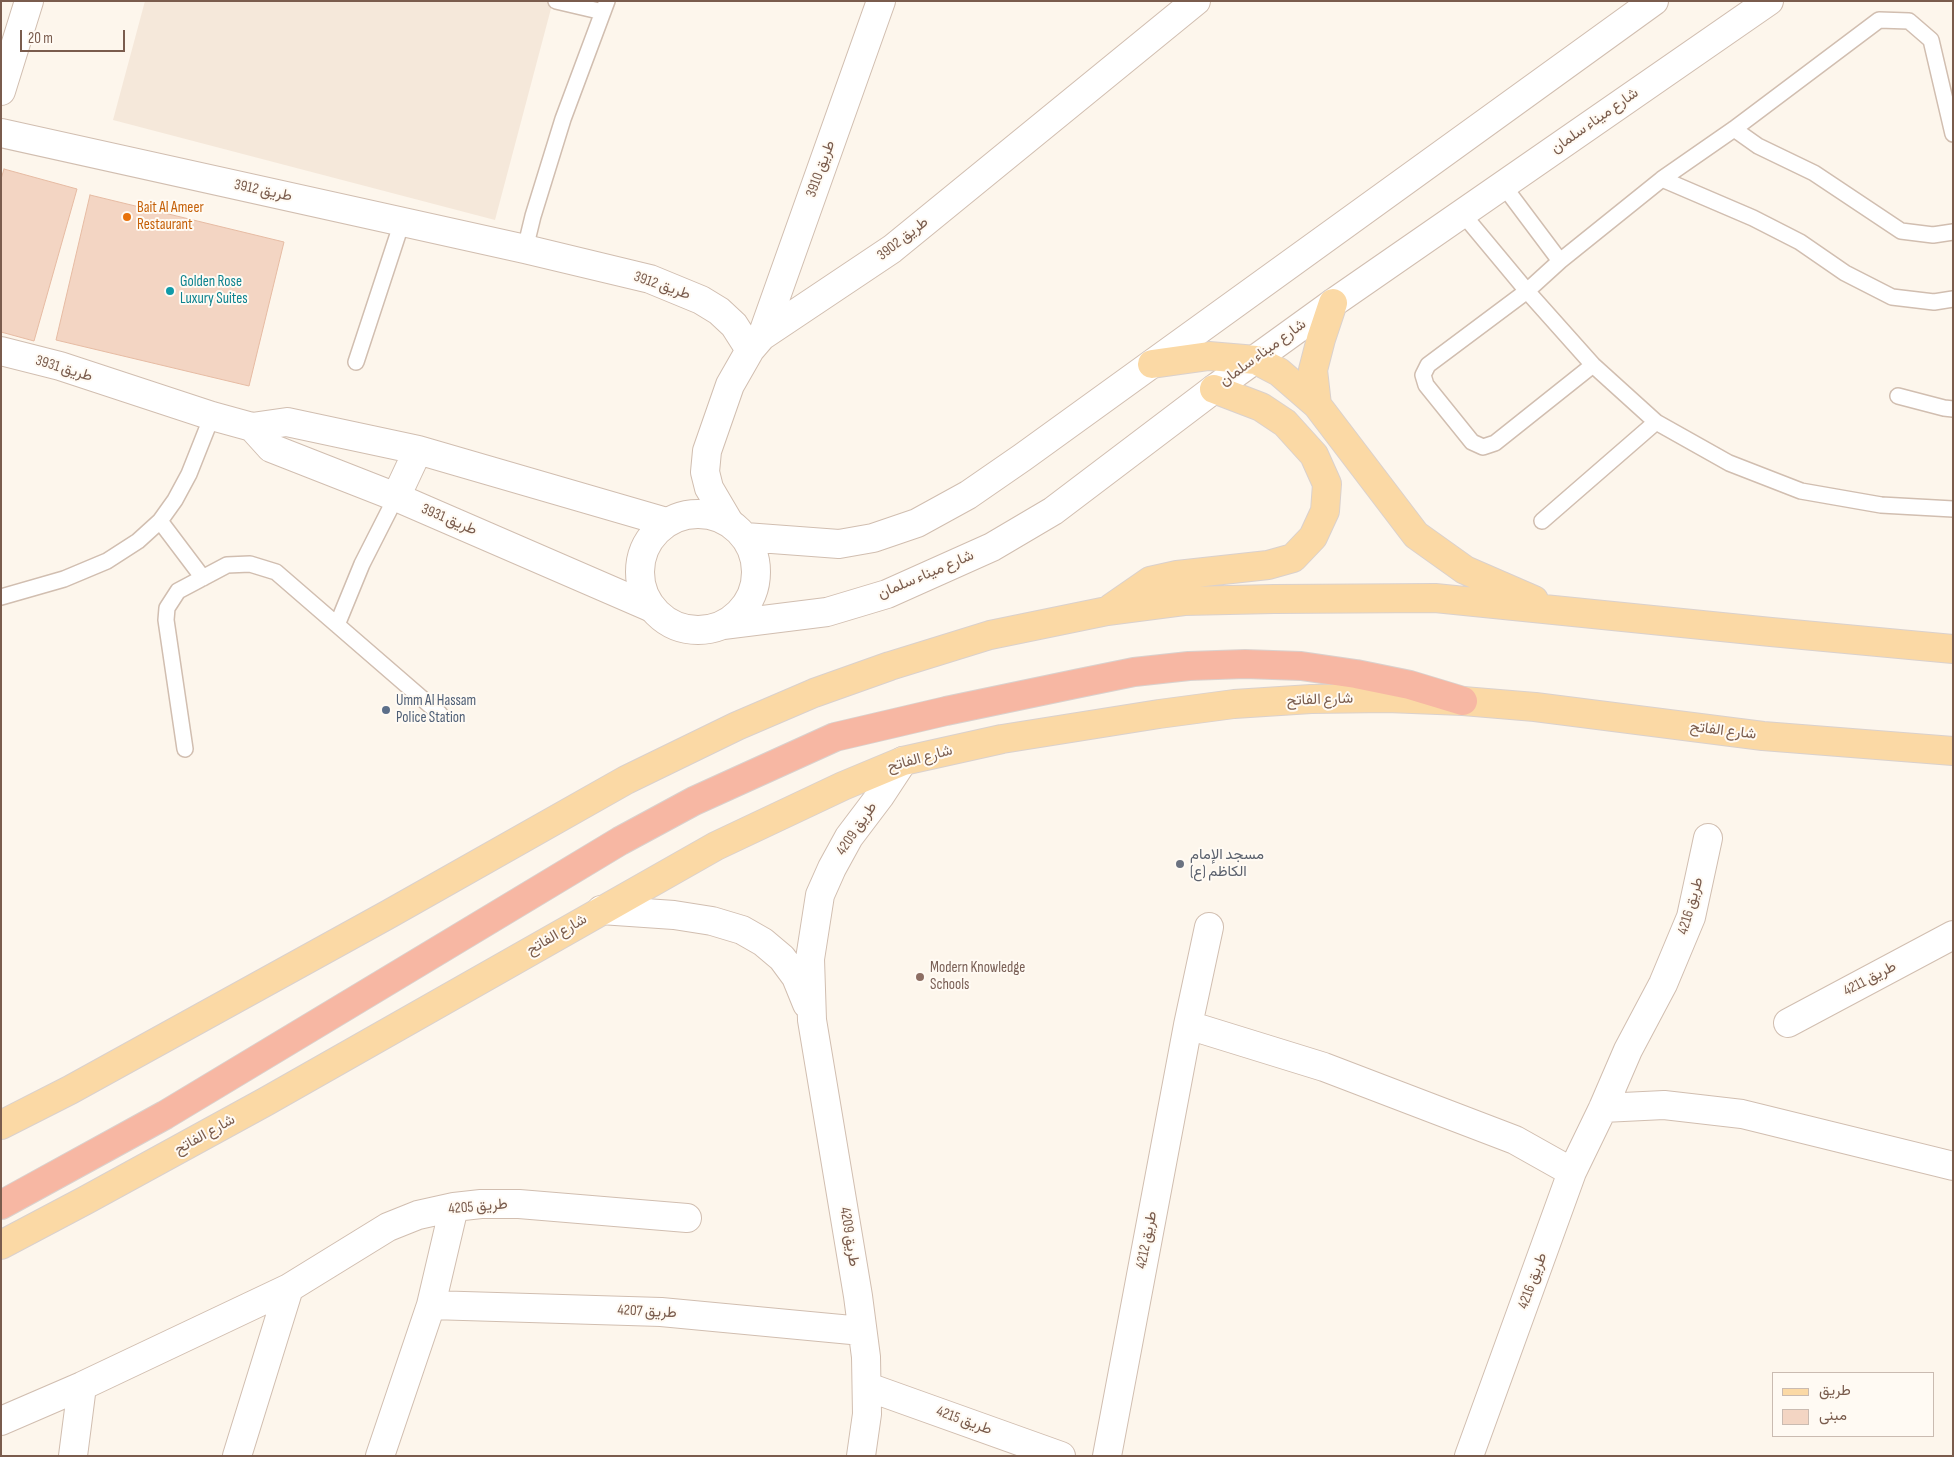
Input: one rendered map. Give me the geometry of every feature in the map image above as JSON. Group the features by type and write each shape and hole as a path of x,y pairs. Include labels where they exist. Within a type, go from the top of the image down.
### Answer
{"highway":[{"path":"1,1205 165,1114 620,842 694,801 835,737 946,711 1125,674 1189,666 1245,664 1300,666 1401,683 1463,701"}],"main road":[{"path":"1317,405 1313,370 1333,303"},
{"path":"1152,364 1209,356 1256,360 1279,372 1317,405 1416,535 1466,570 1556,610"},
{"path":"1108,611 1150,580 1177,575 1268,565 1293,558 1313,537 1325,512 1327,484 1314,455 1285,423 1261,407 1214,389"},
{"path":"1,1125 104,1071 626,780 738,726 814,693 890,666 990,635 1108,611 1184,601 1435,598 1953,649"},
{"name":"شارع الفاتح","path":"1,1245 265,1102 716,846 843,786 903,761 1002,739 1234,704 1311,699 1387,698 1463,701 1580,712 1763,736 1953,751"}],"street":[{"path":"1,91 29,1"},
{"name":"طريق 3910","path":"756,343 881,1"},
{"name":"طريق 3902","path":"737,530 709,488 705,472 706,451 730,385 756,343 892,249 1196,1"},
{"path":"737,530 839,544 873,538 917,523 976,489 1654,1"},
{"name":"شارع ميناء سلمان","path":"723,625 827,612 887,594 992,547 1054,511 1214,389 1333,303 1769,1"},
{"name":"طريق 3912","path":"1,133 525,249 650,279 701,300 719,311 756,343"},
{"name":"طريق 3931","path":"1,351 60,366 212,416 252,427 287,422 418,450 666,522"},
{"name":"طريق 3931","path":"252,427 271,448 396,497 652,608"},
{"path":"396,497 418,450"},
{"path":"698,513 717,516 737,530 753,552 756,569 754,586 748,602 737,615 723,625 704,630 684,629 666,621 652,608 642,591 639,572 642,553 652,536 666,522 678,517 698,513"},
{"name":"طريق 4209","path":"860,1456 867,1414 868,1387 858,1296 812,1020 810,959 820,896 832,868 849,837 880,796 903,761"},
{"name":"طريق 4216","path":"1469,1456 1572,1172 1628,1050 1663,984 1691,917 1708,838"},
{"name":"طريق 4209","path":"601,910 674,915 712,921 742,930 763,942 782,958 796,976 812,1020"},
{"name":"طريق 4212","path":"1107,1456 1188,1025 1209,927"},
{"name":"طريق 4211","path":"1788,1023 1953,935"},
{"path":"1188,1025 1324,1067 1497,1133 1515,1140 1572,1172"},
{"path":"1603,1108 1664,1105 1742,1114 1953,1166"},
{"name":"طريق 4205","path":"1,1421 82,1386 289,1288 388,1227 418,1215 454,1207 481,1204 519,1204 687,1218"},
{"path":"380,1456 431,1305 454,1207"},
{"path":"237,1456 289,1288"},
{"name":"طريق 4207","path":"431,1305 661,1312 862,1331"},
{"path":"73,1456 82,1386"},
{"name":"طريق 4215","path":"868,1387 1061,1456"}],"lane":[{"path":"525,249 562,119 605,6 556,1"},
{"path":"1592,365 1495,443 1483,447 1472,442 1426,385 1423,375 1428,365 1527,291 1560,261 1662,179 1879,20 1909,21 1931,40 1953,134"},
{"path":"1734,128 1758,146 1814,172 1901,231 1933,235 1953,232"},
{"path":"1662,179 1753,218 1800,242 1845,273 1892,296 1934,302 1953,299"},
{"path":"1503,185 1560,261"},
{"path":"1462,213 1592,365 1656,422 1729,463 1801,492 1881,505 1953,509"},
{"path":"356,362 402,222"},
{"path":"1898,396 1953,409"},
{"path":"1,597 64,580 108,561 138,541 160,521 176,500 189,474 212,416"},
{"path":"1542,521 1656,422"},
{"path":"337,625 362,564 396,497"},
{"path":"160,521 203,578"},
{"path":"186,749 166,620 167,614 172,599 178,591 227,565 250,564 276,572 440,714"}],"shaded area":[{"path":"145,1 553,1 495,220 113,120"}],"building":[{"path":"4,169 77,189 34,341 1,332 1,179"},
{"name":"Golden Rose Luxury Suites","path":"90,195 284,242 249,386 56,340"}],"place":[{"name":"Bait Al Ameer Restaurant","path":"127,217"},
{"name":"Golden Rose Luxury Suites","path":"170,291"},
{"name":"Umm Al Hassam Police Station","path":"386,710"},
{"name":"مسجد الإمام الكاظم (ع)","path":"1180,864"},
{"name":"Modern Knowledge Schools","path":"920,977"}]}
